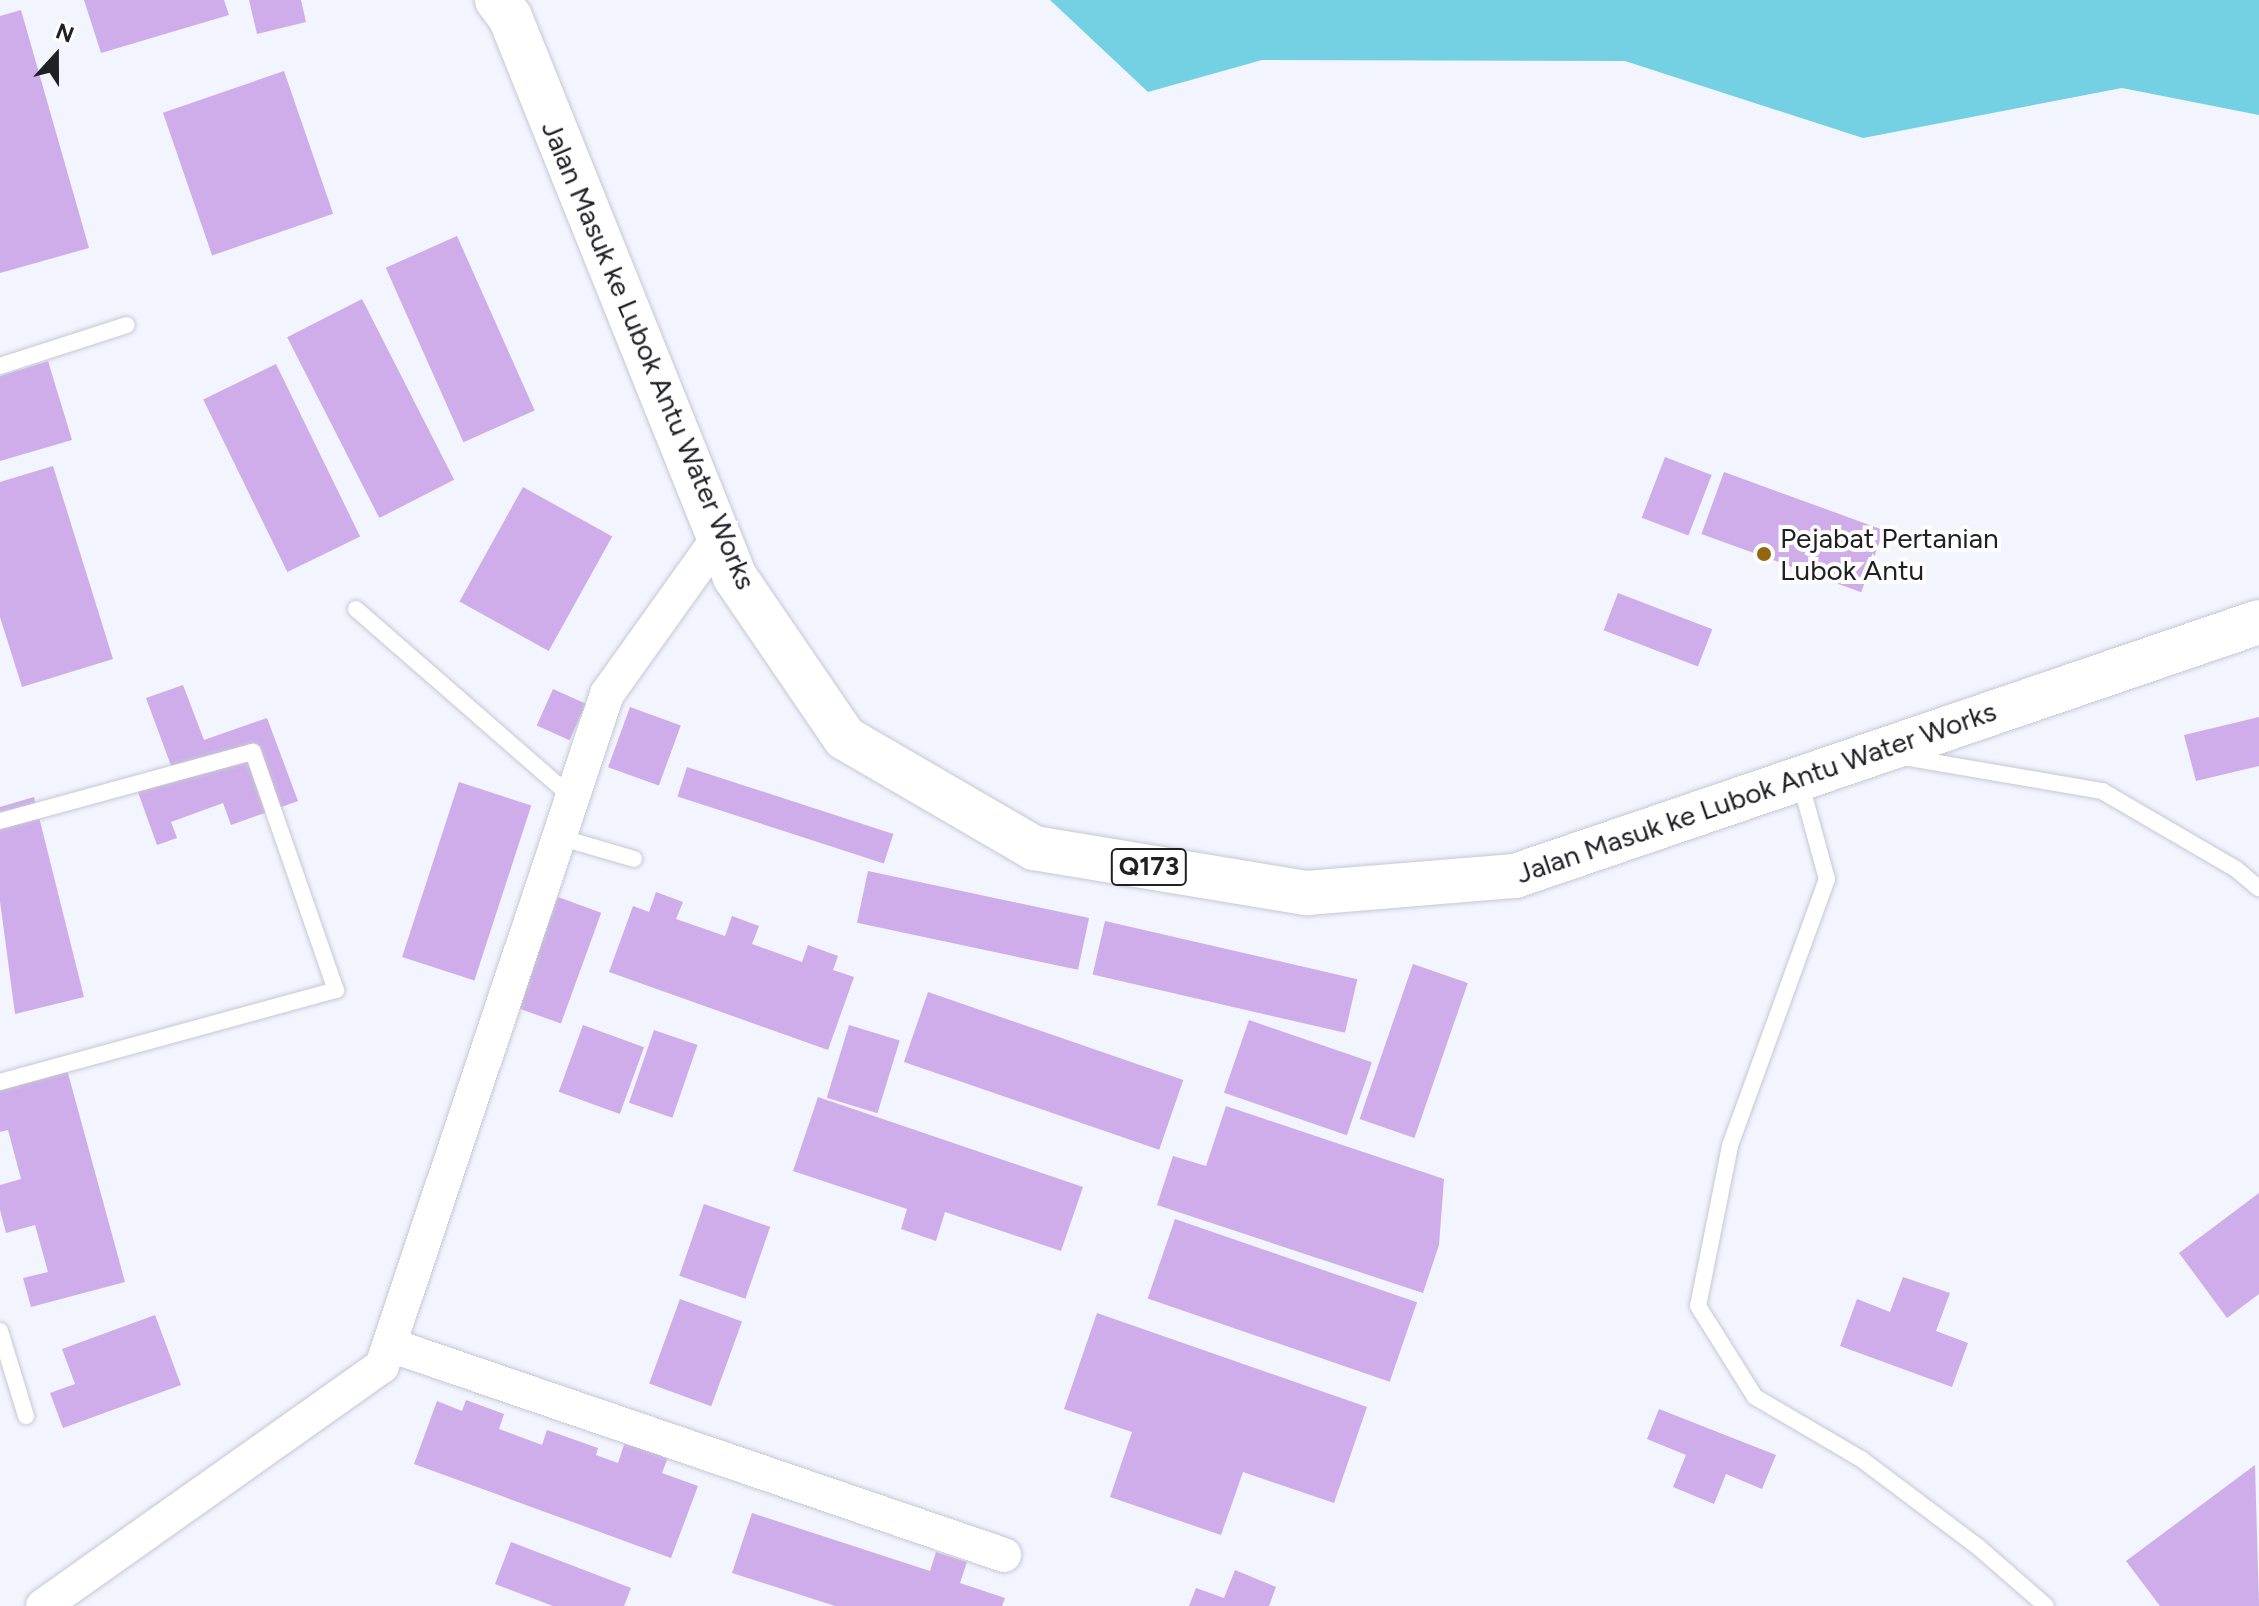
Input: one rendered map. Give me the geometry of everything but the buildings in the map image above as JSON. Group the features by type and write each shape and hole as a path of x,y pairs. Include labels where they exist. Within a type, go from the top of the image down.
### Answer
{"main road":[{"name":"Jalan Masuk ke Lubok Antu Water Works","path":"497,0 510,17 735,577 845,738 1034,848 1307,893 1515,876 2259,622"}],"street":[{"path":"43,1606 382,1366 607,694 719,537"},
{"path":"390,1345 1004,1555"}],"lane":[{"path":"0,366 127,325"},
{"path":"356,609 573,798"},
{"path":"0,821 253,752 336,990 0,1082"},
{"path":"1878,752 2102,791 2236,869 2259,888"},
{"path":"1800,779 1827,879 1730,1146 1698,1306 1755,1397 1861,1459 1977,1546 2046,1606"},
{"path":"559,837 634,859"},
{"path":"0,1331 26,1416"}],"water":[{"path":"1050,0 2259,0 2259,115 2122,88 1863,138 1625,61 1262,60 1148,92"}],"place":[{"name":"Pejabat Pertanian Lubok Antu","path":"1764,554"}]}
